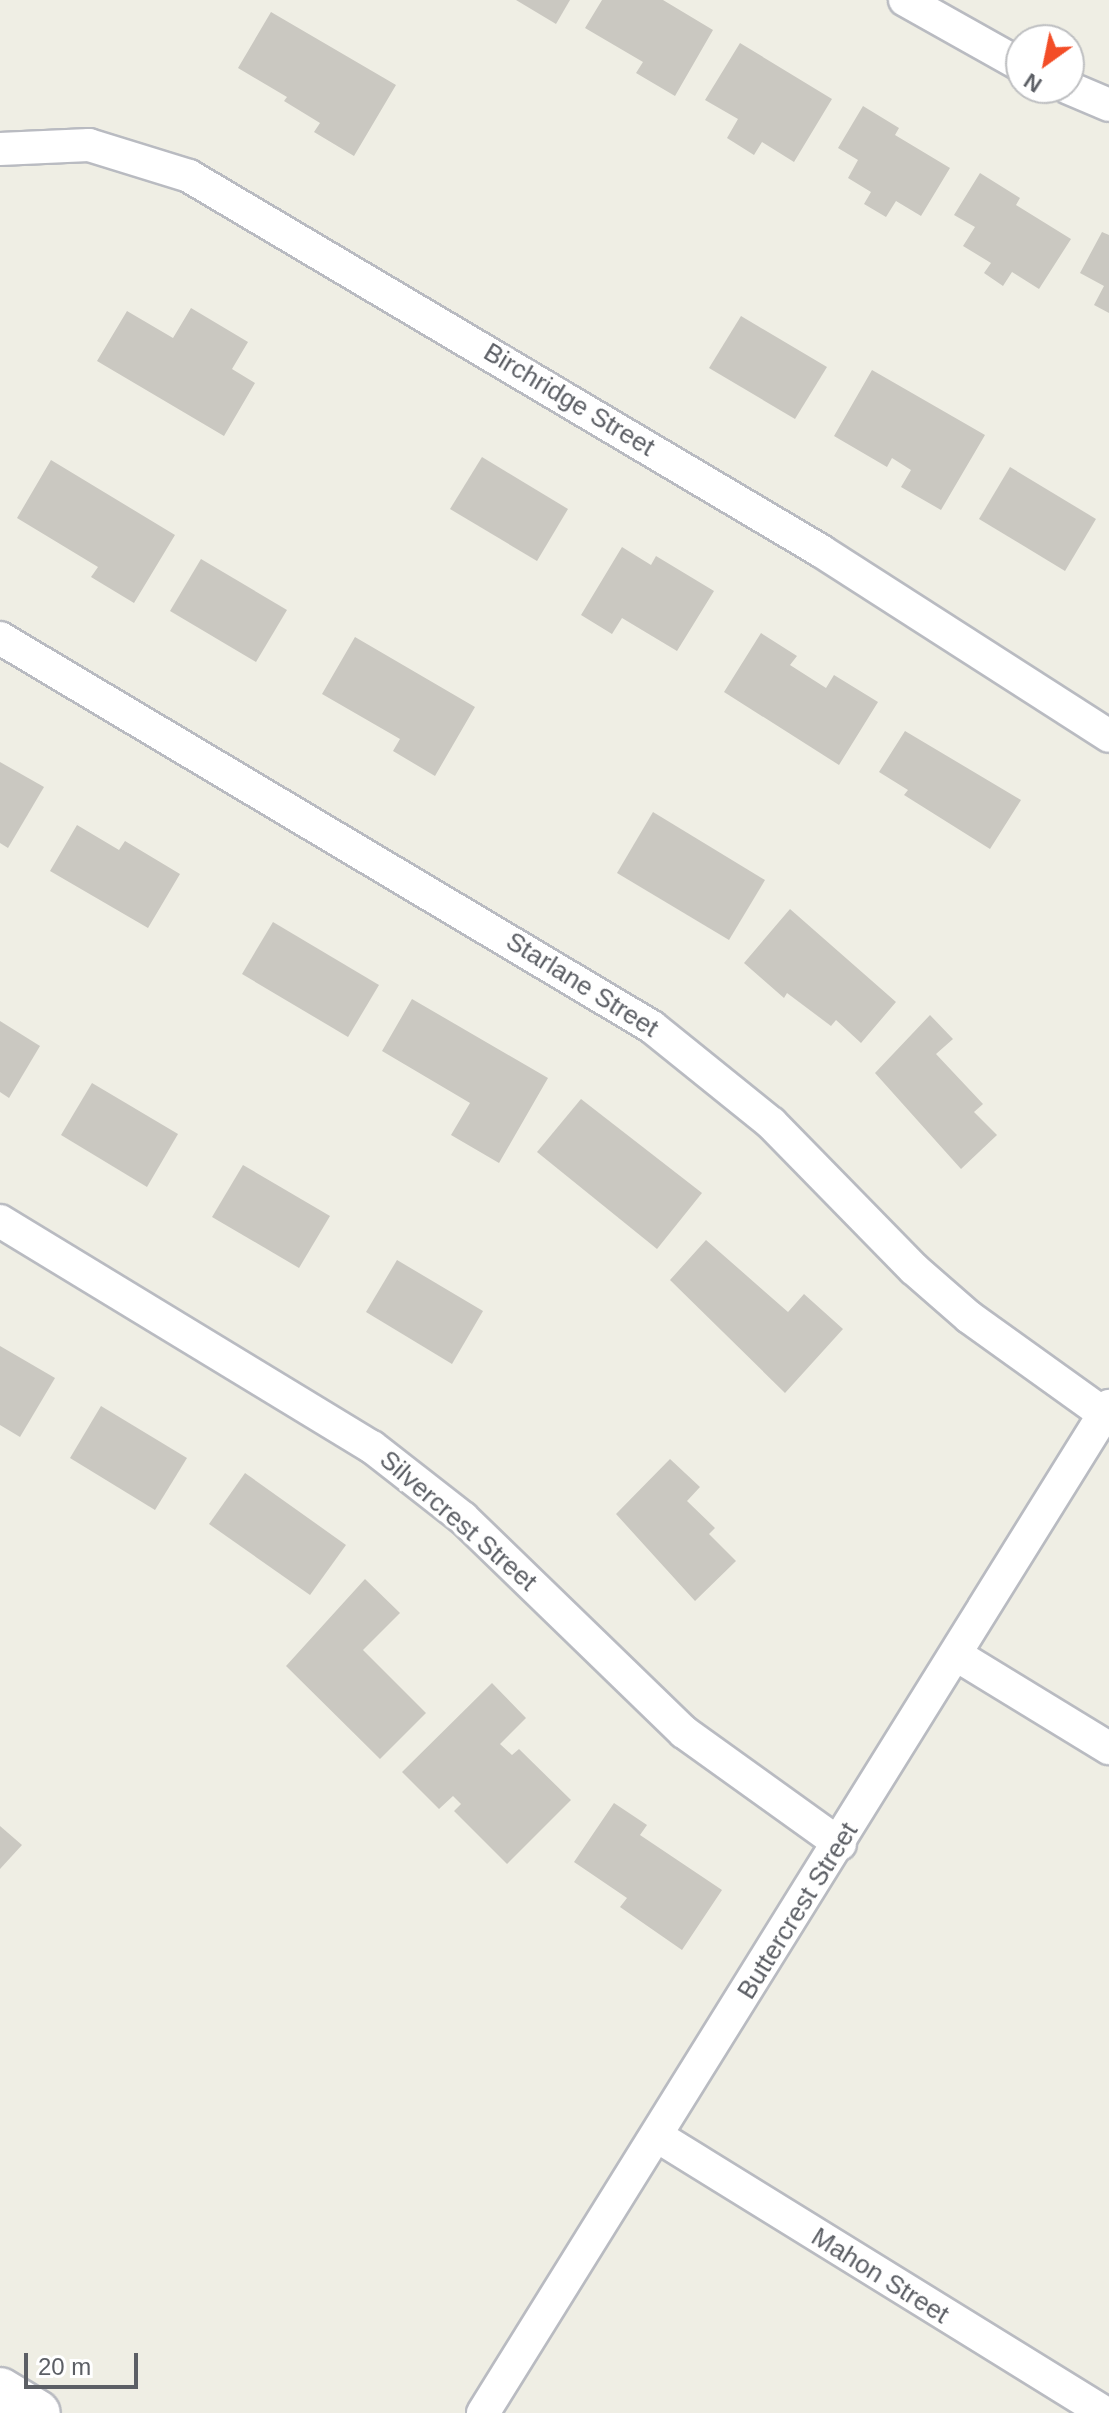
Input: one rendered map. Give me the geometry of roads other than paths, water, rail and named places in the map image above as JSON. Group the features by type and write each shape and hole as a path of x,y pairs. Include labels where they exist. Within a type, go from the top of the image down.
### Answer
{"main road":[{"path":"0,2390 38,2413"}],"street":[{"path":"905,0 1005,56"},
{"path":"1085,95 1109,105"},
{"name":"Birchridge Street","path":"0,149 89,145 189,176 835,559 1109,736"},
{"name":"Starlane Street","path":"0,638 652,1027 771,1123 914,1269 969,1317 1106,1410"},
{"name":"Silvercrest Street","path":"0,1221 372,1447 463,1518 684,1732 840,1844"},
{"name":"Buttercrest Street","path":"483,2413 958,1656 1106,1410"},
{"path":"958,1656 1109,1748"},
{"name":"Mahon Street","path":"657,2136 1105,2413"}]}
